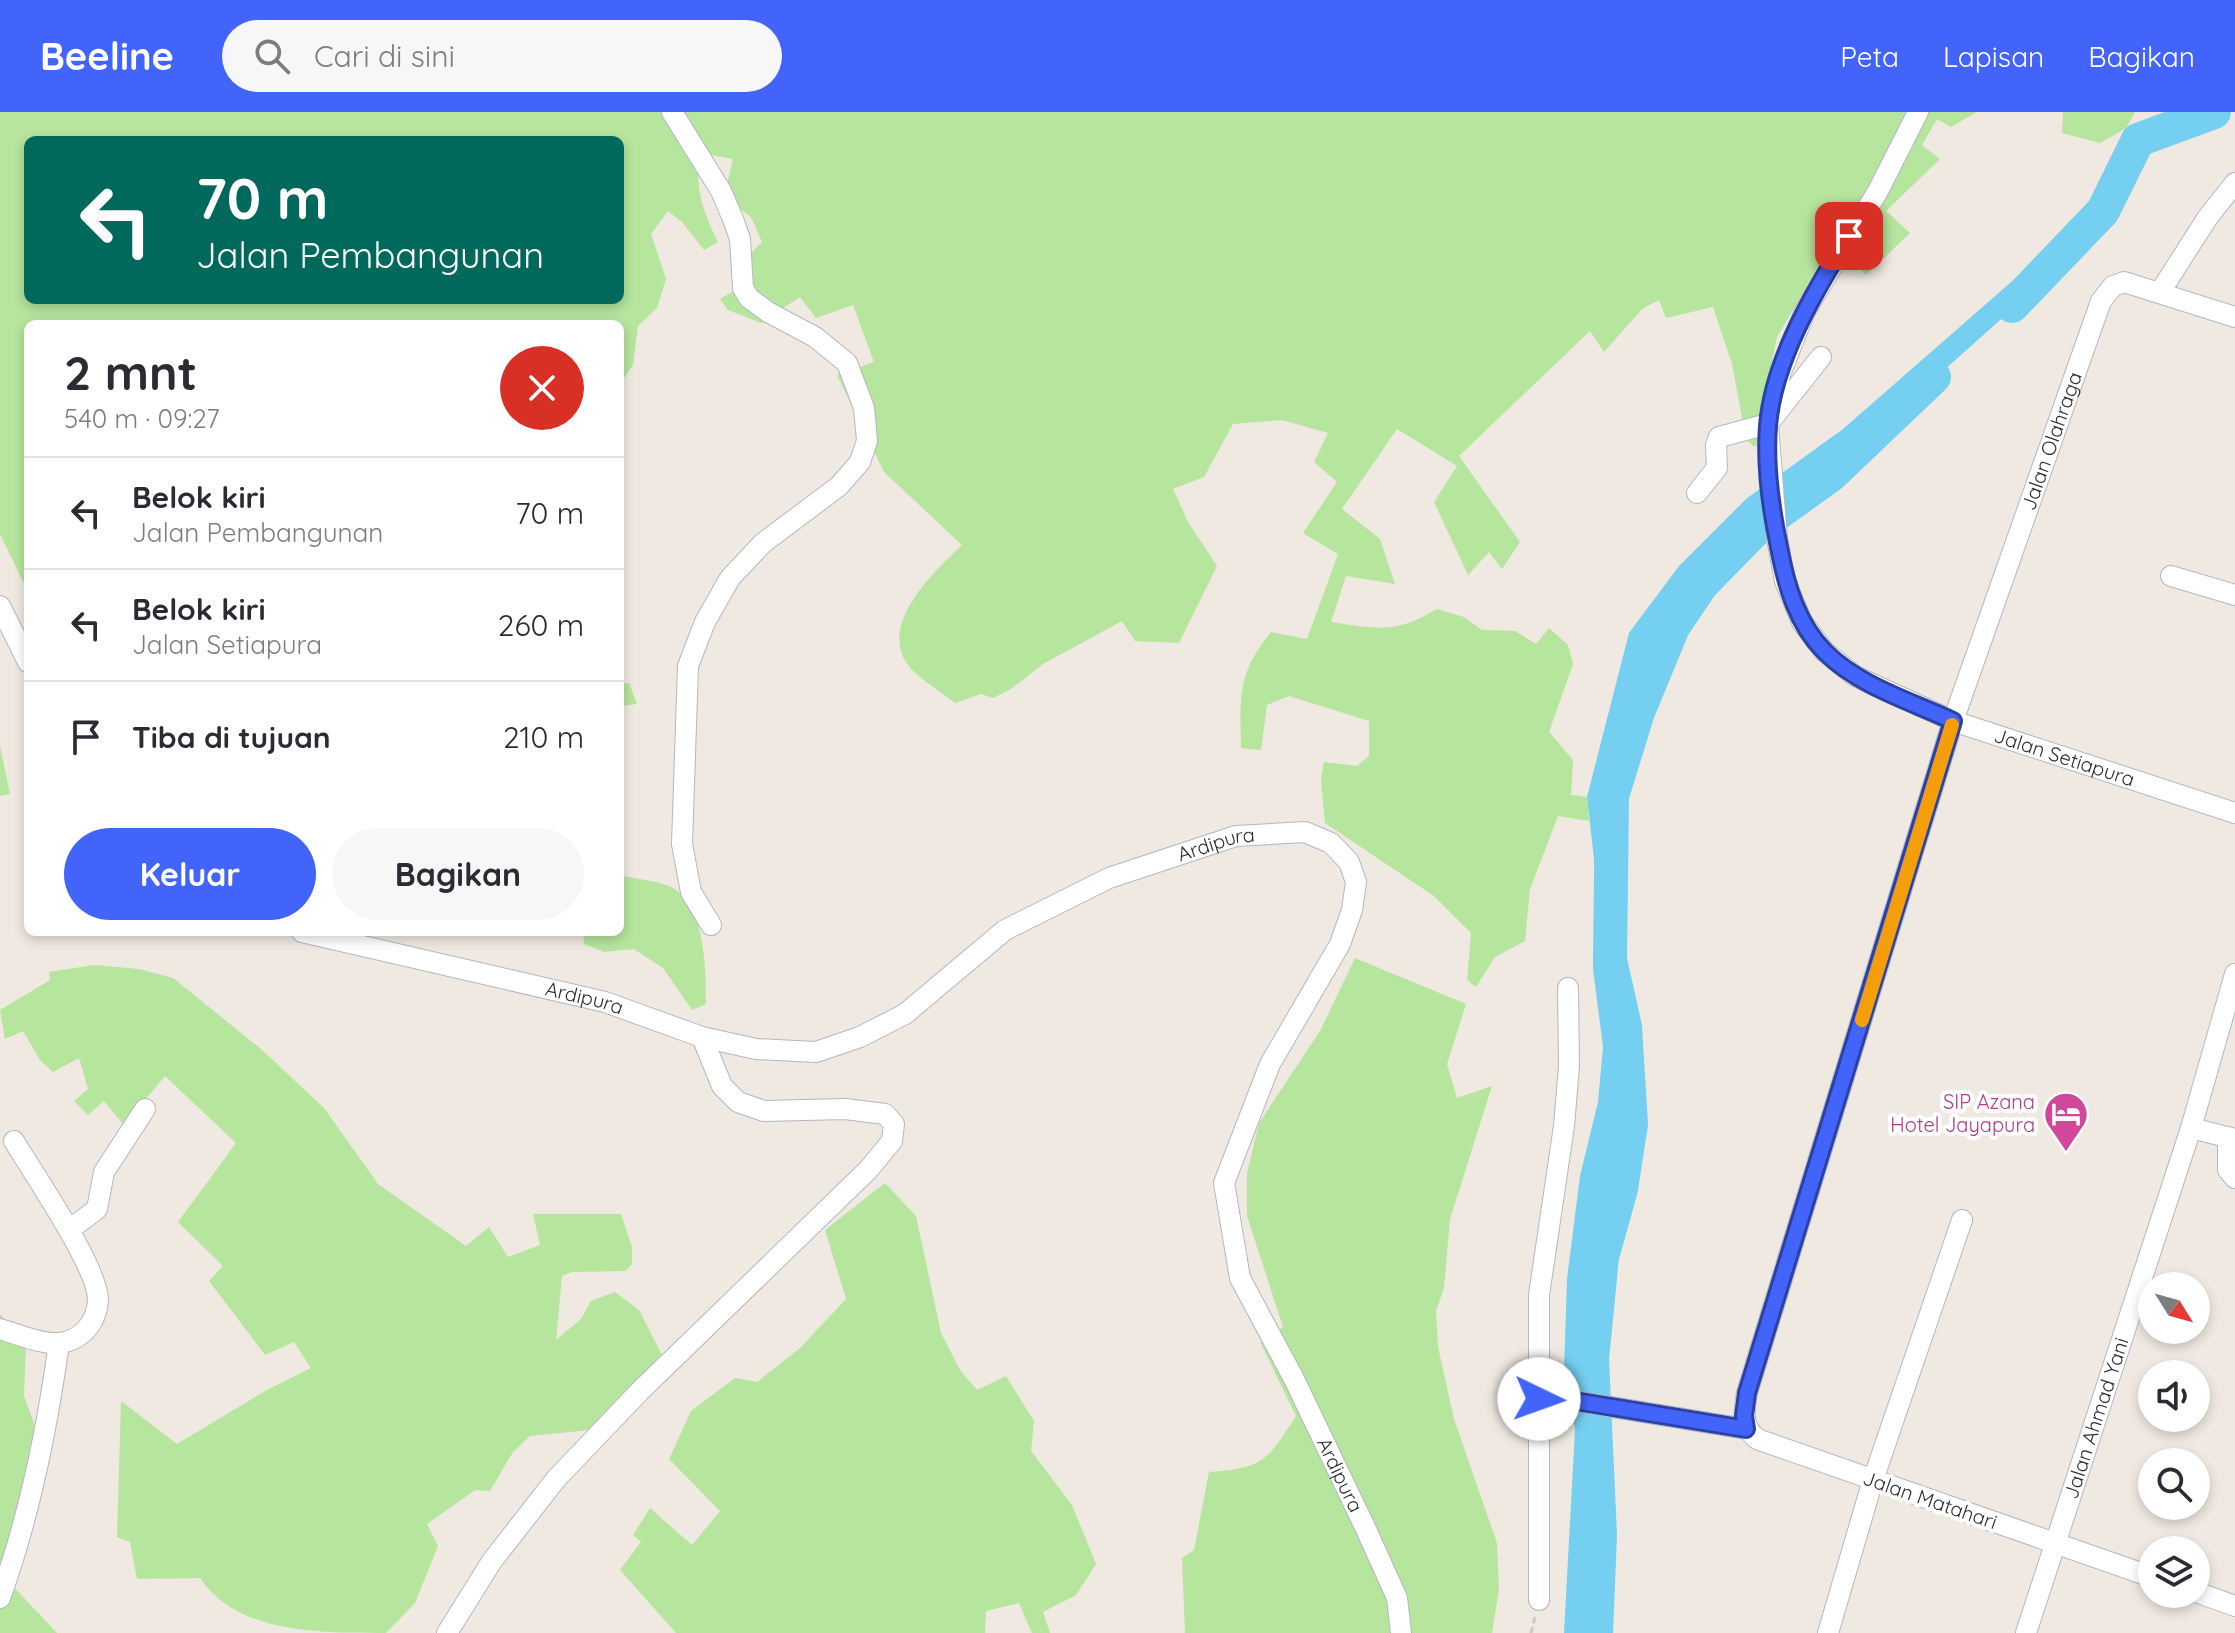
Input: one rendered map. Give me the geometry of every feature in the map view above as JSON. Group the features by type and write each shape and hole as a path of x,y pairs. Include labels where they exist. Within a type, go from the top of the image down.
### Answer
{"street":[{"path":"672,112 721,191 733,219 740,239 743,288 749,298 768,312 815,337 847,363 864,408 867,441 860,462 839,486 763,543 730,578 705,622 688,666 682,844 691,892 711,925"},
{"name":"Jalan Setiapura","path":"1918,112 1878,191 1805,311 1784,362 1768,424 1768,458 1777,538 1785,581 1802,622 1824,651 1855,676 1953,721 2235,813"},
{"path":"2160,292 2208,217 2235,183"},
{"name":"Jalan Olahraga","path":"1953,721 2101,301 2118,283 2160,292 2235,317"},
{"path":"1697,493 1717,468 1716,445 1719,437 1768,424 1821,357"},
{"path":"2171,576 2235,595"},
{"path":"0,606 24,654"},
{"path":"1746,1429 1747,1393 1953,721"},
{"name":"Ardipura","path":"319,936 605,1002 702,1037 756,1049 816,1052 860,1037 905,1014 1005,930 1109,878 1236,836 1305,832 1331,843 1349,862 1356,882 1352,910 1340,944 1270,1064 1224,1183 1240,1278 1294,1379 1397,1598 1401,1633"},
{"name":"Jalan Ahmad Yani","path":"2026,1633 2230,1006 2235,974"},
{"path":"1539,1600 1539,1295 1564,1126 1569,1066 1568,988"},
{"path":"447,1633 492,1561 556,1479 672,1360 868,1170 892,1141 894,1124 885,1114 845,1109 764,1111 738,1102 722,1086 702,1037"},
{"path":"69,1230 97,1209 104,1172 145,1109"},
{"path":"2191,1128 2232,1138 2228,1170 2235,1178"},
{"path":"0,1329 59,1343 81,1336 91,1324 98,1299 69,1230 14,1141"},
{"path":"1828,1633 1873,1480 1962,1220"},
{"path":"0,1598 21,1532 48,1424 59,1343"},
{"name":"Jalan Matahari","path":"1539,1399 1563,1399 1746,1429 1757,1439 2138,1572"},
{"path":"2210,1597 2235,1606"}],"green space":[{"path":"0,112 1977,112 1951,127 1937,119 1922,145 1940,159 1886,211 1910,233 1866,275 1834,241 1777,337 1764,400 1766,445 1753,446 1746,439 1732,364 1713,307 1666,318 1659,300 1642,309 1604,352 1590,331 1459,456 1520,542 1502,569 1489,552 1468,575 1434,502 1457,466 1397,429 1342,509 1380,539 1395,584 1346,576 1331,622 1386,628 1409,623 1437,609 1464,617 1482,630 1515,631 1536,644 1549,628 1568,645 1573,664 1549,732 1573,760 1571,795 1587,797 1589,821 1558,816 1530,889 1525,941 1495,957 1476,987 1467,980 1471,933 1434,896 1325,823 1321,779 1324,762 1357,766 1369,756 1369,721 1289,696 1267,705 1261,750 1241,748 1241,700 1246,673 1252,661 1271,632 1307,639 1338,554 1303,533 1337,482 1314,462 1328,433 1282,420 1233,424 1204,477 1173,489 1188,522 1217,566 1179,643 1135,641 1122,621 1043,664 1011,689 993,698 981,694 955,703 910,668 900,646 900,630 914,598 962,545 884,472 837,375 874,362 853,305 816,318 800,297 761,323 728,310 720,299 750,281 745,259 762,242 751,217 724,197 733,159 701,153 698,176 701,198 718,242 704,250 682,222 668,211 651,234 666,279 657,308 638,326 633,365 624,378 624,320 24,320 24,584 0,534"},
{"path":"2063,112 2135,112 2126,128 2100,143 2062,133"},
{"path":"629,683 637,704 624,706 624,684"},
{"path":"0,746 10,794 0,796"},
{"path":"624,876 669,886 681,894 697,922 704,956 706,1004 692,1010 663,968 634,949 604,952 584,944 583,936 624,936"},
{"path":"1355,958 1466,1004 1447,1064 1457,1098 1492,1086 1450,1219 1444,1288 1436,1311 1438,1347 1454,1419 1497,1543 1499,1589 1492,1633 1185,1633 1182,1558 1194,1550 1209,1472 1242,1468 1262,1459 1278,1443 1296,1416 1260,1342 1283,1327 1247,1216 1247,1173 1259,1123 1320,1031"},
{"path":"94,965 139,969 173,978 261,1049 324,1108 378,1184 466,1246 489,1227 508,1257 540,1245 533,1214 621,1214 632,1247 632,1264 626,1271 572,1272 562,1276 556,1340 581,1319 591,1301 615,1292 639,1310 662,1355 653,1372 590,1430 530,1436 513,1452 490,1491 475,1490 427,1524 438,1546 415,1603 386,1633 333,1632 281,1626 235,1610 216,1596 200,1578 137,1579 130,1542 117,1537 121,1401 177,1444 267,1390 311,1368 294,1342 265,1355 209,1281 223,1266 178,1222 236,1143 165,1076 124,1125 104,1101 88,1115 74,1101 88,1089 79,1058 53,1072 40,1060 23,1031 5,1039 0,1010 50,980 49,972"},
{"path":"885,1183 916,1216 941,1333 960,1370 977,1390 1006,1376 1034,1421 1031,1451 1072,1505 1096,1564 1076,1595 1043,1612 1050,1633 1032,1633 1019,1603 986,1611 985,1633 676,1633 620,1570 641,1542 633,1535 650,1508 692,1545 720,1511 669,1459 691,1411 735,1378 757,1382 800,1348 846,1299 825,1230"},
{"path":"0,1314 26,1345 24,1396 34,1423 34,1464 8,1581 57,1633 0,1633"}],"water":[{"path":"2035,261 2046,279 1859,446 1785,498 1691,590 1636,676 1614,750 1605,812 1607,971 1624,1090 1594,1265 1588,1333 1599,1541 1585,1633 1564,1633 1575,1430 1564,1370 1567,1279 1580,1176 1598,1102 1603,1047 1593,969 1596,877 1587,797 1629,633 1679,566 1746,499 1843,429"}],"waterway":[{"path":"2012,306 2103,211 2138,140 2214,112"},
{"path":"1596,1633 1600,1535 1592,1359 1602,1257 1621,1189 1631,1124 1625,1027 1610,960 1612,796 1638,712 1673,627 1702,584 1756,529 1831,475 1934,377"}],"slow traffic":[{"path":"1862,1020 1952,725"}],"place":[{"name":"SIP Azana Hotel Jayapura","path":"2066,1153"}],"route":[{"path":"1539,1399 1563,1399 1746,1429 1747,1393 1953,721 1855,676 1824,651 1802,622 1785,581 1768,458 1768,424 1781,372 1805,311 1849,236"}]}
